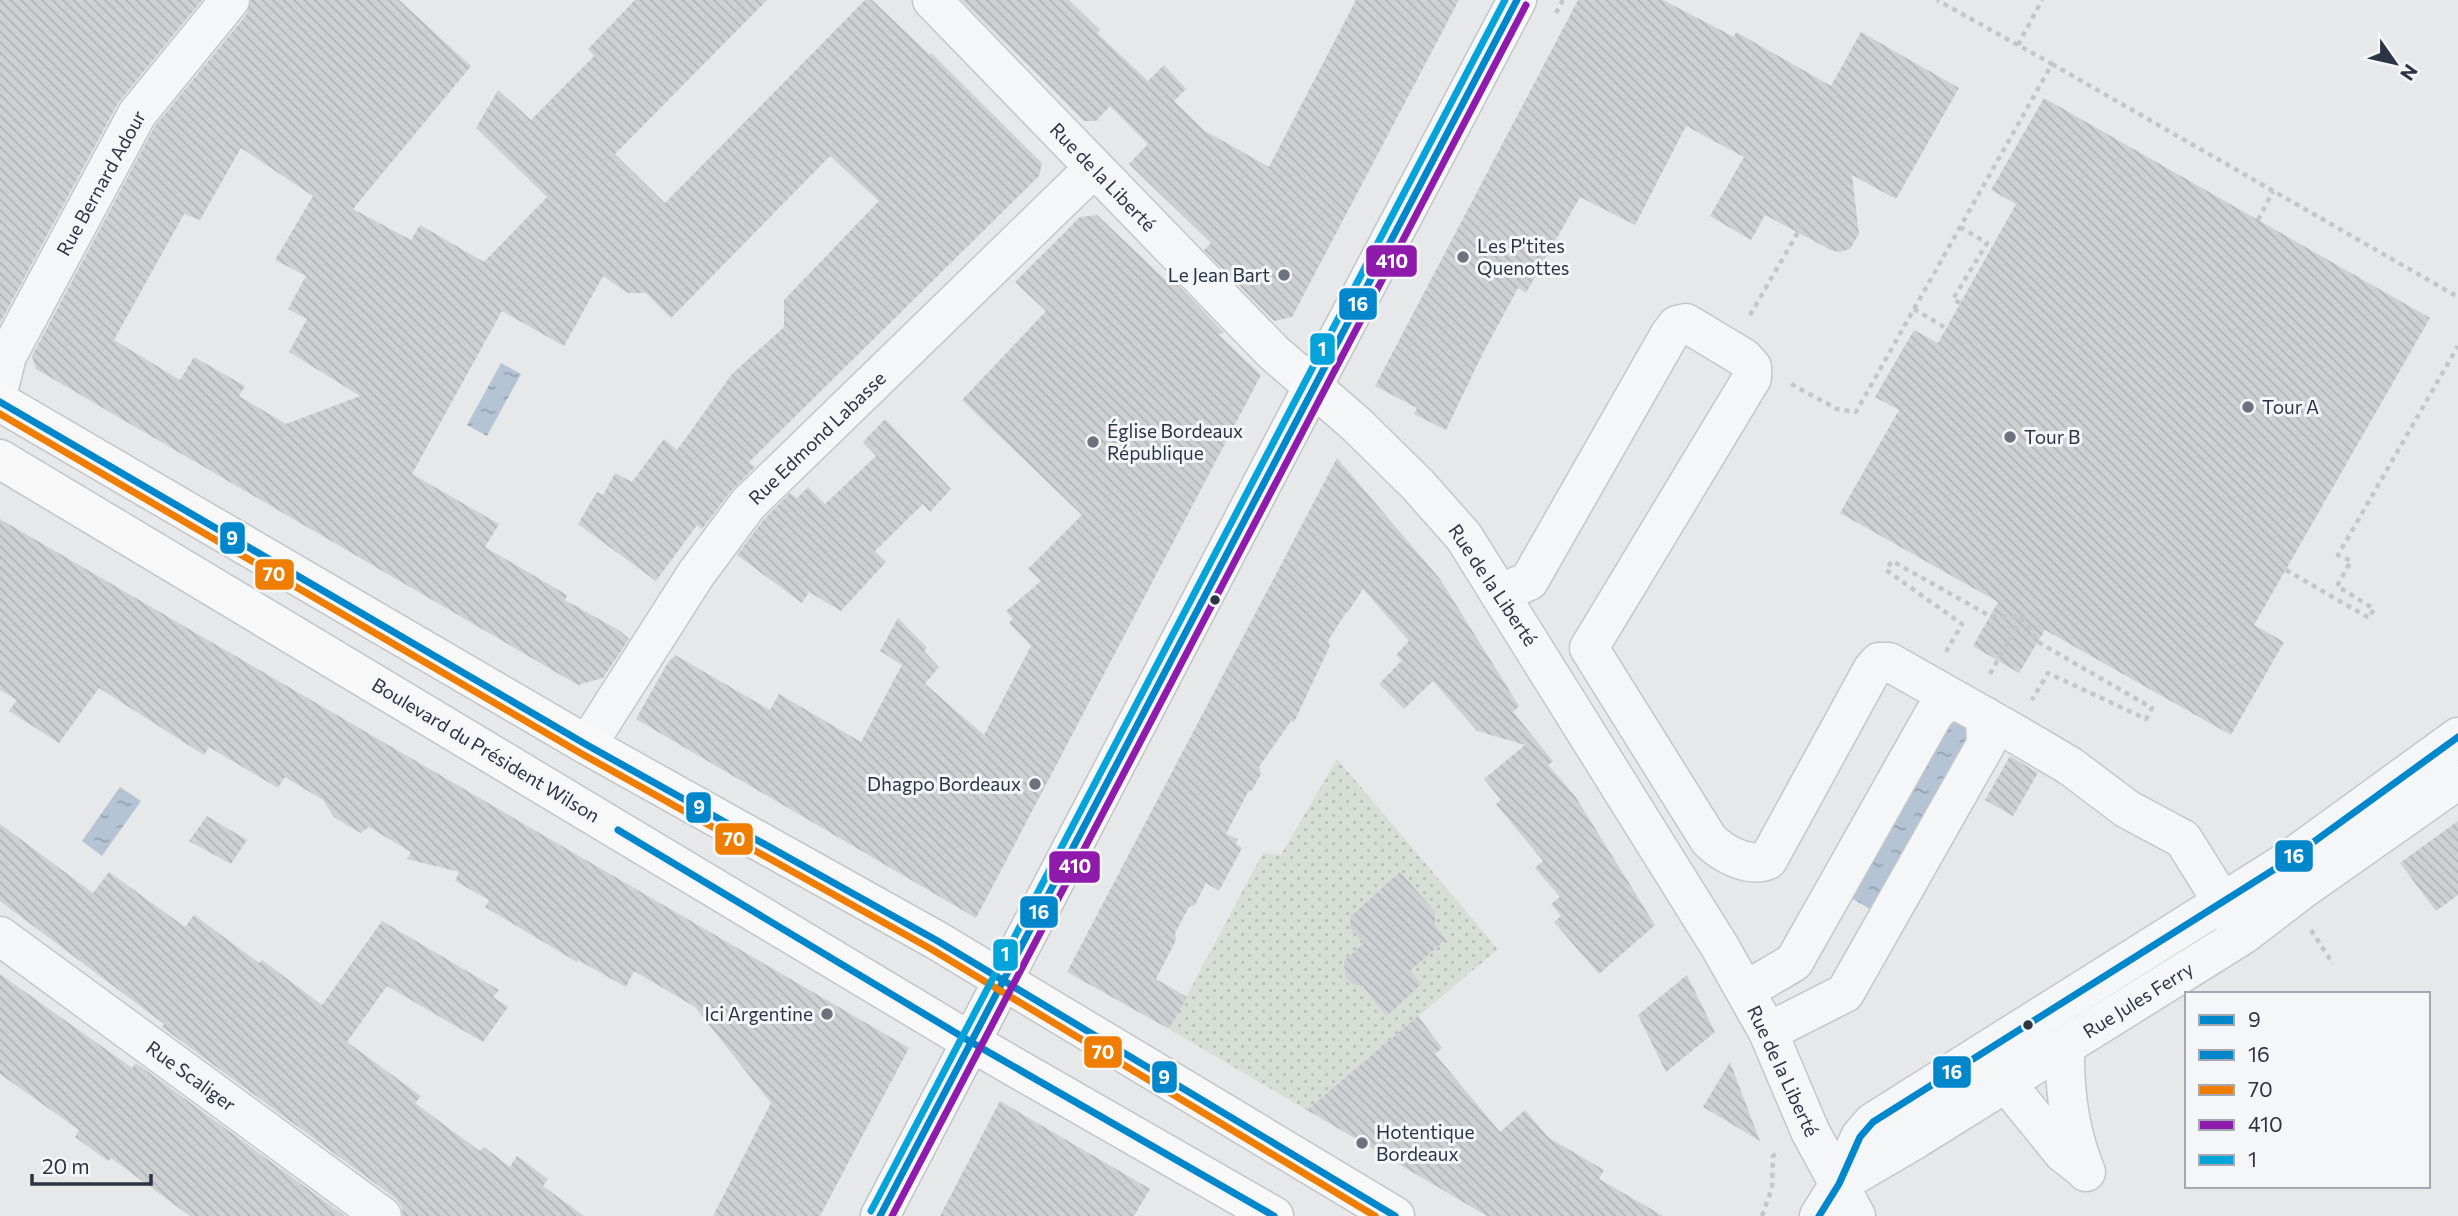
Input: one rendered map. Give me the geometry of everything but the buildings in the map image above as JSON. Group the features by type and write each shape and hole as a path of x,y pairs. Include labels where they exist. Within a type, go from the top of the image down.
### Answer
{"main road":[{"path":"880,1216 1312,386 1517,0"},
{"path":"0,402 587,745 1005,980 1395,1216"},
{"name":"Boulevard du Président Wilson","path":"0,459 971,1042 1273,1216"}],"street":[{"name":"Rue Bernard Adour","path":"0,384 7,356 137,114 230,0"},
{"name":"Rue de la Liberté","path":"932,0 1273,352 1356,424 1418,485 1464,537 1720,947 1768,1032 1811,1131 1848,1200"},
{"name":"Rue Edmond Labasse","path":"587,745 696,574 748,504 1094,168"},
{"path":"1501,593 1529,581 1670,334 1677,325 1686,323 1737,354 1752,367 1752,378 1589,648 1709,840 1715,846 1749,863 1759,864 1769,860 1871,670 1879,662 1889,662 2070,766 2127,809 2183,839 2243,935"},
{"path":"1745,991 1794,962 1934,714 1943,704 1972,709 1987,732 1986,744 1845,993 1768,1032"},
{"path":"1848,1200 1860,1137 1873,1122 2286,862 2458,737"},
{"name":"Rue Jules Ferry","path":"1819,1216 1848,1200 2006,1083 2243,935 2303,889 2458,780"},
{"name":"Rue Scaliger","path":"0,936 382,1216"},
{"path":"2006,1083 2063,1153 2086,1172 2075,1146 2064,1080 2066,1046"}],"path":[{"path":"1937,0 2458,297"},
{"path":"2018,45 2042,0"},
{"path":"1804,222 1737,354 1838,409 1856,412 2052,64"},
{"path":"2258,220 2273,191"},
{"path":"1960,227 1987,243 1953,299 1960,303"},
{"path":"1913,309 1946,328"},
{"path":"2286,570 2369,618 2374,609 2337,586 2351,561 2338,555 2458,346"},
{"path":"1990,616 2022,617"},
{"path":"2022,617 2038,642"},
{"path":"1997,661 2022,617"}],"shaded area":[{"path":"1337,759 1498,949 1307,1110 1169,1029 1263,853 1281,855"}],"water":[{"path":"501,363 521,374 487,436 467,425"},
{"path":"1953,719 1973,730 1870,909 1851,898"},
{"path":"120,787 141,801 102,856 82,841"}],"transit line":[{"name":"1","path":"871,1211 1505,0"},
{"name":"16","path":"880,1216 1517,0"},
{"name":"410","path":"892,1216 1526,5"},
{"name":"9","path":"0,402 587,745 936,940 1395,1216"},
{"name":"70","path":"0,414 582,754 931,949 1375,1216"},
{"name":"16","path":"1819,1216 1839,1184 1860,1137 1873,1122 2286,862 2458,737"},
{"name":"9","path":"618,830 971,1042 1274,1216"}],"place":[{"name":"Les P'tites Quenottes","path":"1463,257"},
{"name":"Le Jean Bart","path":"1284,275"},
{"name":"Tour A","path":"2248,407"},
{"name":"Tour B","path":"2010,437"},
{"name":"Église Bordeaux République","path":"1093,442"},
{"name":"Dhagpo Bordeaux","path":"1035,784"},
{"name":"Ici Argentine","path":"827,1014"},
{"name":"Hotentique Bordeaux","path":"1362,1143"}]}
